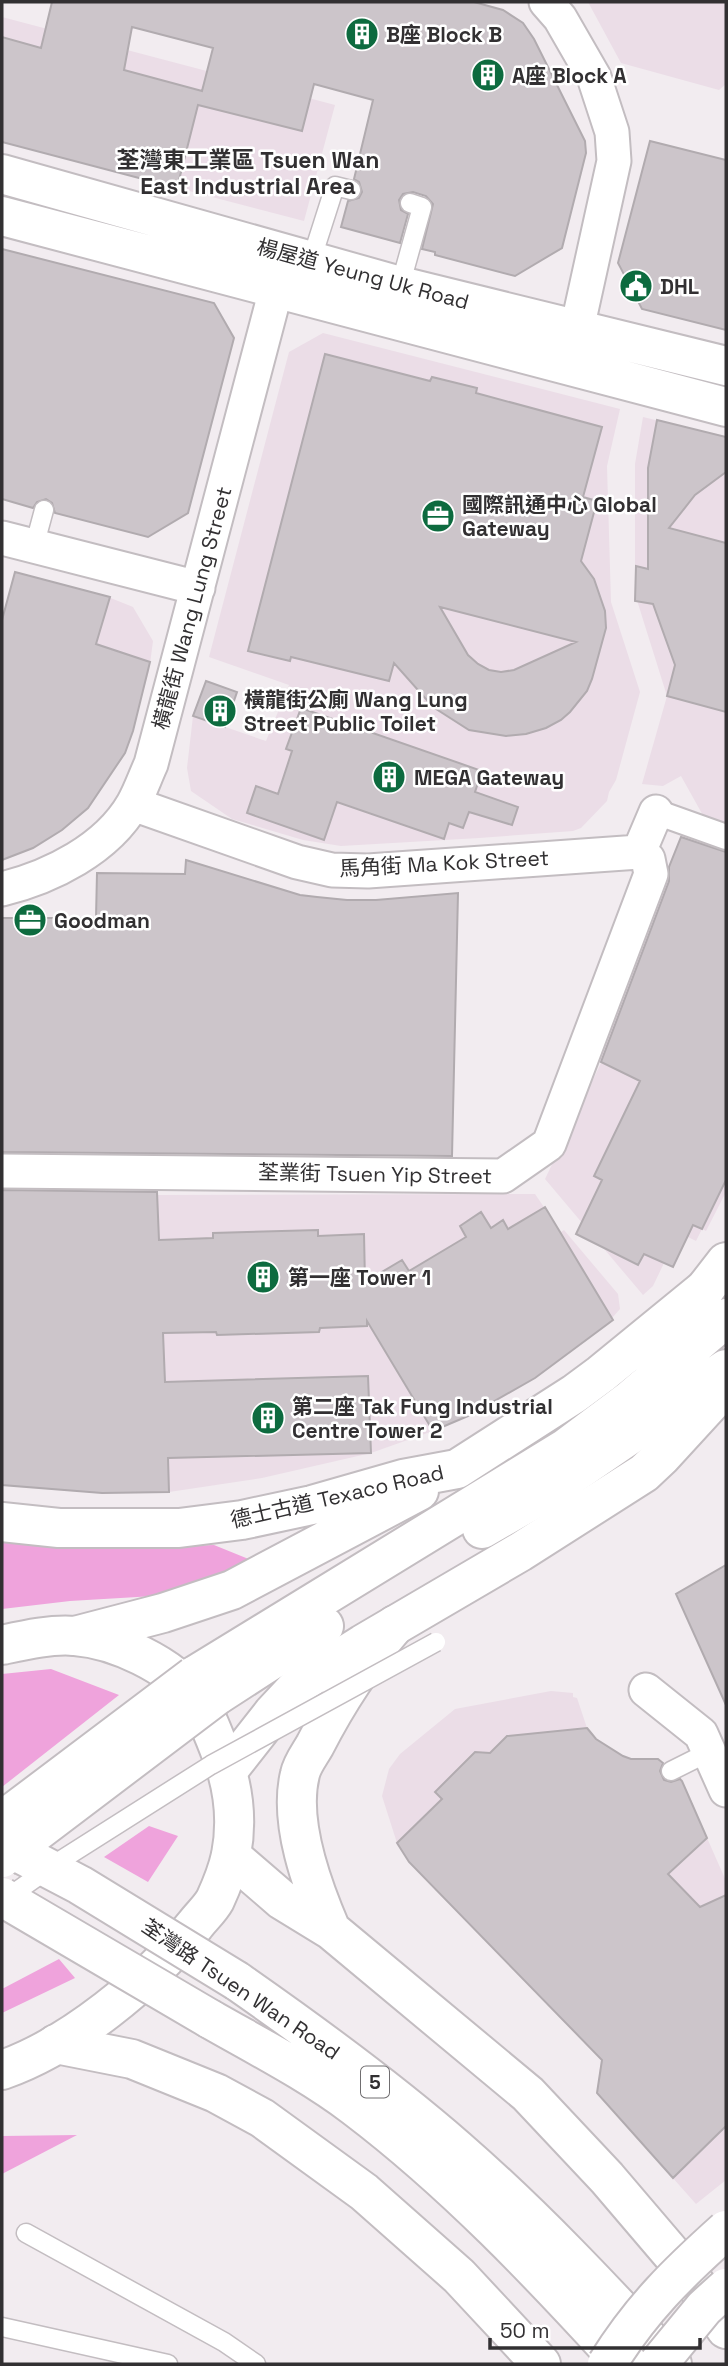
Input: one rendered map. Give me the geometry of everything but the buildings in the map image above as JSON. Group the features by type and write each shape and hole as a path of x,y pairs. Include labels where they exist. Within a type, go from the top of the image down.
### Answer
{"main road":[{"name":"楊屋道 Yeung Uk Road","path":"2,174 726,407"},
{"name":"楊屋道 Yeung Uk Road","path":"2,216 400,286 726,366"},
{"path":"2,1858 205,1686 548,1491 636,1414 719,1290"},
{"name":"德士古道 Texaco Road","path":"2,1522 59,1528 179,1528 242,1520 312,1505 403,1479 457,1469 574,1394 719,1290"},
{"path":"2,1822 205,1686 373,1566 566,1448 726,1369"},
{"path":"228,1770 273,1713 301,1683 520,1552 644,1473 726,1386"},
{"path":"2,1645 29,1639 75,1636 163,1613 232,1590 457,1469"},
{"path":"331,1930 303,1853 297,1816 300,1773 330,1715 372,1651 395,1625"},
{"path":"2,2070 56,2045 118,2001 175,1949 214,1900 231,1856 233,1790 210,1723 194,1696 138,1653 75,1636"},
{"name":"荃灣路 Tsuen Wan Road","path":"2,1844 80,1885 237,1981 368,2077 457,2149 505,2193 593,2280 672,2364"},
{"path":"231,1856 282,1900 331,1930 528,2094 607,2178 688,2273 726,2329"},
{"name":"荃灣路 Tsuen Wan Road","path":"2,1899 304,2072 355,2107 440,2178 546,2280 623,2364"},
{"path":"56,2045 131,2059 216,2093 262,2118 373,2200 459,2276 541,2364"},
{"path":"607,2364 624,2336 649,2304 673,2277 726,2230"},
{"path":"658,2364 704,2308 726,2288"}],"street":[{"path":"547,2 560,18 594,77 612,132 614,161 577,329"},
{"name":"橫龍街 Wang Lung Street","path":"2,889 49,872 98,844 133,804 151,764 198,588 291,268"},
{"path":"2,538 198,588"},
{"name":"馬角街 Ma Kok Street","path":"133,804 297,862 332,870 368,871 639,852"},
{"path":"639,852 656,812 726,837"},
{"name":"荃業街 Tsuen Yip Street","path":"2,1171 503,1175 549,1144 651,874 648,859 639,852"},
{"path":"646,1690 701,1734 726,1790"}],"lane":[{"path":"291,268 335,186 351,190"},
{"path":"400,286 422,207 410,204"},
{"path":"34,547 44,510"},
{"path":"2,1899 211,1765 436,1642"},
{"path":"671,1771 709,1752"},
{"path":"26,2233 224,2342 256,2364"},
{"path":"2,2327 168,2364"}],"shaded area":[{"path":"588,2 726,2 726,84 719,90 621,63"},
{"path":"2,17 335,105 304,221 2,142"},
{"name":"國際訊通中心 Global Gateway","path":"323,333 620,409 607,466 611,602 640,692 616,780 607,801 581,828 573,831 341,846 303,840 232,819 191,791 187,768 193,716 266,741 289,685 209,657 289,352"},
{"path":"643,417 726,437 726,827 705,819 681,776 663,786 642,784 667,696 635,594 635,464"},
{"path":"15,572 108,597 133,607 153,641 149,671 138,710 2,674 2,620"},
{"path":"684,831 726,846 726,1192 706,1231 702,1229 696,1241 688,1237 673,1267 664,1263 653,1286 643,1295 545,1179 601,1063 593,1058"},
{"path":"2,1191 157,1195 535,1194 561,1232 564,1230 618,1294 620,1309 613,1320 509,1394 433,1431 371,1453 262,1478 169,1492 105,1493 2,1485"},
{"path":"2,1542 126,1548 214,1545 251,1560 219,1583 171,1595 70,1601 2,1609"},
{"path":"51,1669 119,1695 2,1787 2,1674"},
{"path":"551,1691 573,1693 587,1728 596,1739 631,1759 658,1759 682,1781 726,1881 726,2180 696,2204 597,2093 601,2060 409,1862 397,1843 382,1796 389,1769 400,1754 455,1709"},
{"path":"149,1826 178,1836 148,1882 104,1857"},
{"path":"59,1959 75,1978 2,2013 2,1989"},
{"path":"77,2135 2,2174 2,2136"}],"place":[{"name":"B座 Block B","path":"362,34"},
{"name":"A座 Block A","path":"488,75"},
{"name":"DHL","path":"636,286"},
{"name":"國際訊通中心 Global Gateway","path":"438,516"},
{"name":"橫龍街公廁 Wang Lung Street Public Toilet","path":"220,711"},
{"name":"MEGA Gateway","path":"389,777"},
{"name":"Goodman","path":"30,920"},
{"name":"第一座 Tower 1","path":"263,1277"},
{"name":"第二座 Tak Fung Industrial Centre Tower 2","path":"268,1418"}],"district":[{"name":"荃灣東工業區 Tsuen Wan East Industrial Area","path":"248,173"}]}
